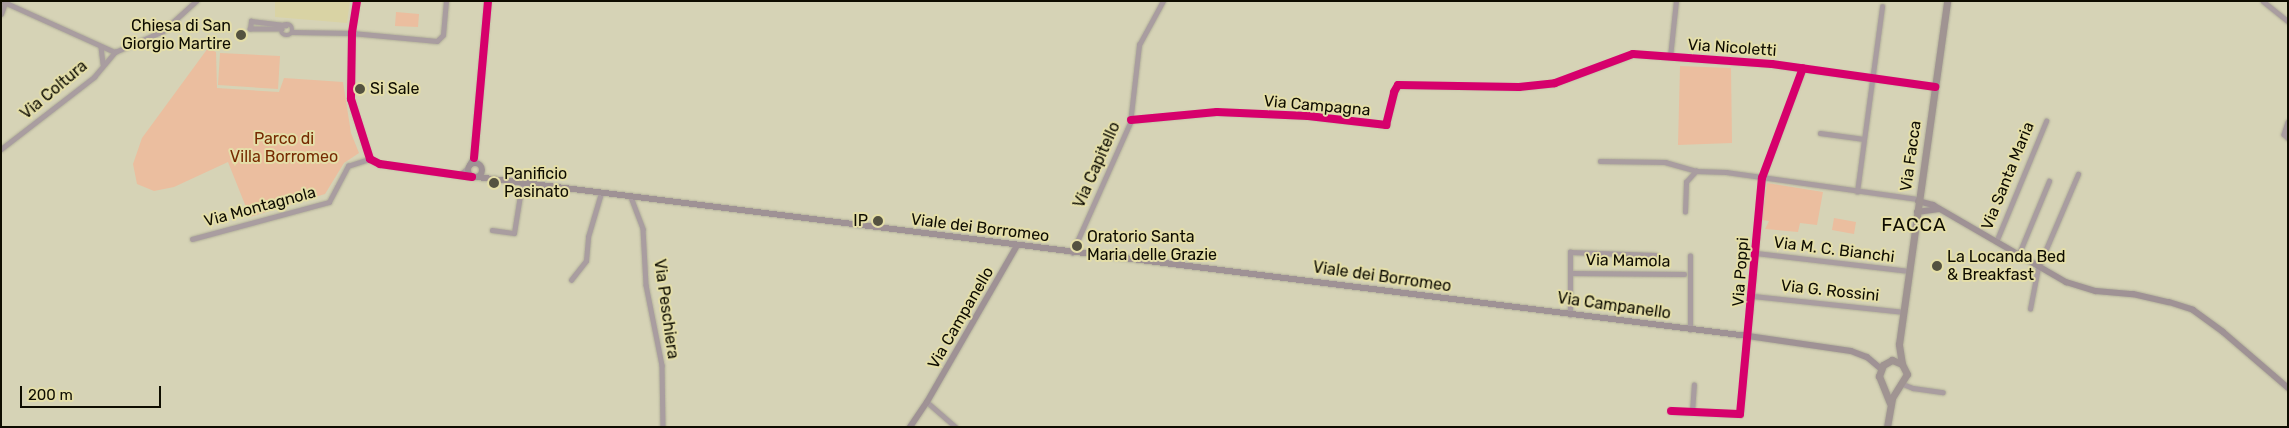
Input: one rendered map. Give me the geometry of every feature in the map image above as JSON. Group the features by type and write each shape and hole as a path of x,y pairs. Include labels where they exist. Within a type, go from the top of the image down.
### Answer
{"main road":[{"path":"469,167 474,158 488,1"},
{"name":"Via Facca","path":"1902,364 1899,344 1947,1"},
{"name":"Viale dei Borromeo","path":"474,158 493,178"},
{"path":"469,167 481,167"},
{"path":"469,167 474,177 481,167"},
{"name":"Viale dei Borromeo","path":"474,177 1016,247 1534,309"},
{"name":"Via Santa Maria","path":"1919,200 1928,202 2038,268 2096,291 2134,294 2193,310 2223,332 2288,388"},
{"path":"1917,212 1939,209"},
{"name":"Via Campanello","path":"910,427 927,402 1016,247"},
{"name":"Via Campanello","path":"1534,309 1852,351 1867,357 1880,368"},
{"name":"Via Facca","path":"1889,361 1899,344"},
{"path":"1887,427 1890,403 1885,386 1879,376 1880,368 1889,361 1902,364 1907,374 1890,403"},
{"path":"1885,386 1901,386"}],"street":[{"name":"Via Coltura","path":"1,149 81,87 115,52 162,31 196,1"},
{"path":"357,1 352,33 351,99 370,159 380,164 474,177"},
{"path":"282,29 286,35 292,32 352,33 440,40 446,1"},
{"name":"Via Capitello","path":"1072,253 1131,120 1139,45 1163,1"},
{"path":"1670,57 1676,1"},
{"path":"2264,1 2288,21"},
{"path":"1,14 4,2 101,48 115,52"},
{"path":"1857,192 1882,8"},
{"path":"286,25 282,29 250,29 251,21 260,20 286,25 292,27 292,32"},
{"path":"101,48 103,64"},
{"name":"Via Nicoletti","path":"1532,85 1555,83 1624,56 1670,57 1803,68 1935,87"},
{"name":"Via Poppi","path":"1671,411 1740,414 1753,296 1762,178 1803,68"},
{"name":"Via Campagna","path":"1131,120 1217,112 1308,116 1386,125 1394,92 1398,86 1532,85"},
{"name":"Via Santa Maria","path":"1996,242 2046,121"},
{"path":"2288,122 2284,134 2288,138"},
{"path":"1820,133 1864,139"},
{"name":"Via Montagnola","path":"192,239 329,202 348,166 370,159"},
{"path":"1600,161 1665,162 1696,171 1762,178 1919,200"},
{"path":"460,174 469,167"},
{"path":"1685,212 1686,182 1696,171"},
{"path":"2030,309 2038,268 2078,174"},
{"path":"2018,256 2049,181"},
{"path":"492,230 514,233 522,182"},
{"path":"571,280 586,261 588,237 601,193"},
{"name":"Via Peschiera","path":"631,197 644,229 646,285 662,366 664,427"},
{"name":"Via Mamola","path":"1570,314 1570,252 1655,255"},
{"name":"Via M. C. Bianchi","path":"1756,253 1909,271"},
{"name":"Via Campanello","path":"1690,256 1690,330"},
{"name":"Via Mamola","path":"1570,273 1684,274"},
{"name":"Via G. Rossini","path":"1753,296 1904,312"},
{"path":"1692,412 1694,385"},
{"path":"1901,386 1943,392"},
{"path":"927,402 956,427"}],"shaded area":[{"path":"275,1 350,1 347,23 275,17"}],"green space":[{"path":"396,12 419,14 418,27 395,26"},
{"name":"Parco di Villa Borromeo","path":"208,48 216,52 217,88 279,92 284,78 343,82 351,133 359,153 344,163 325,194 250,217 228,162 174,187 154,191 137,184 133,164 142,138"},
{"path":"220,53 280,56 278,89 218,85"},
{"path":"1680,66 1731,68 1732,143 1678,145"},
{"path":"1767,183 1823,192 1817,225 1800,223 1798,232 1765,229 1769,221 1762,220"},
{"path":"1834,218 1856,222 1854,234 1832,230"}],"cycle path":[{"path":"357,1 352,33 351,99 370,159 380,164 472,177"},
{"path":"474,158 488,1"},
{"path":"1131,120 1217,112 1308,116 1386,125 1394,92 1398,85 1519,87 1555,83 1633,54 1772,64 1935,87"},
{"path":"1671,411 1740,414 1762,178 1803,68"}],"place":[{"name":"Chiesa di San Giorgio Martire","path":"241,35"},
{"name":"Si Sale","path":"360,89"},
{"name":"Panificio Pasinato","path":"494,183"},
{"name":"IP","path":"878,221"},
{"name":"Oratorio Santa Maria delle Grazie","path":"1077,246"},
{"name":"La Locanda Bed & Breakfast","path":"1937,266"}],"district":[{"name":"FACCA","path":"1914,225"}]}
